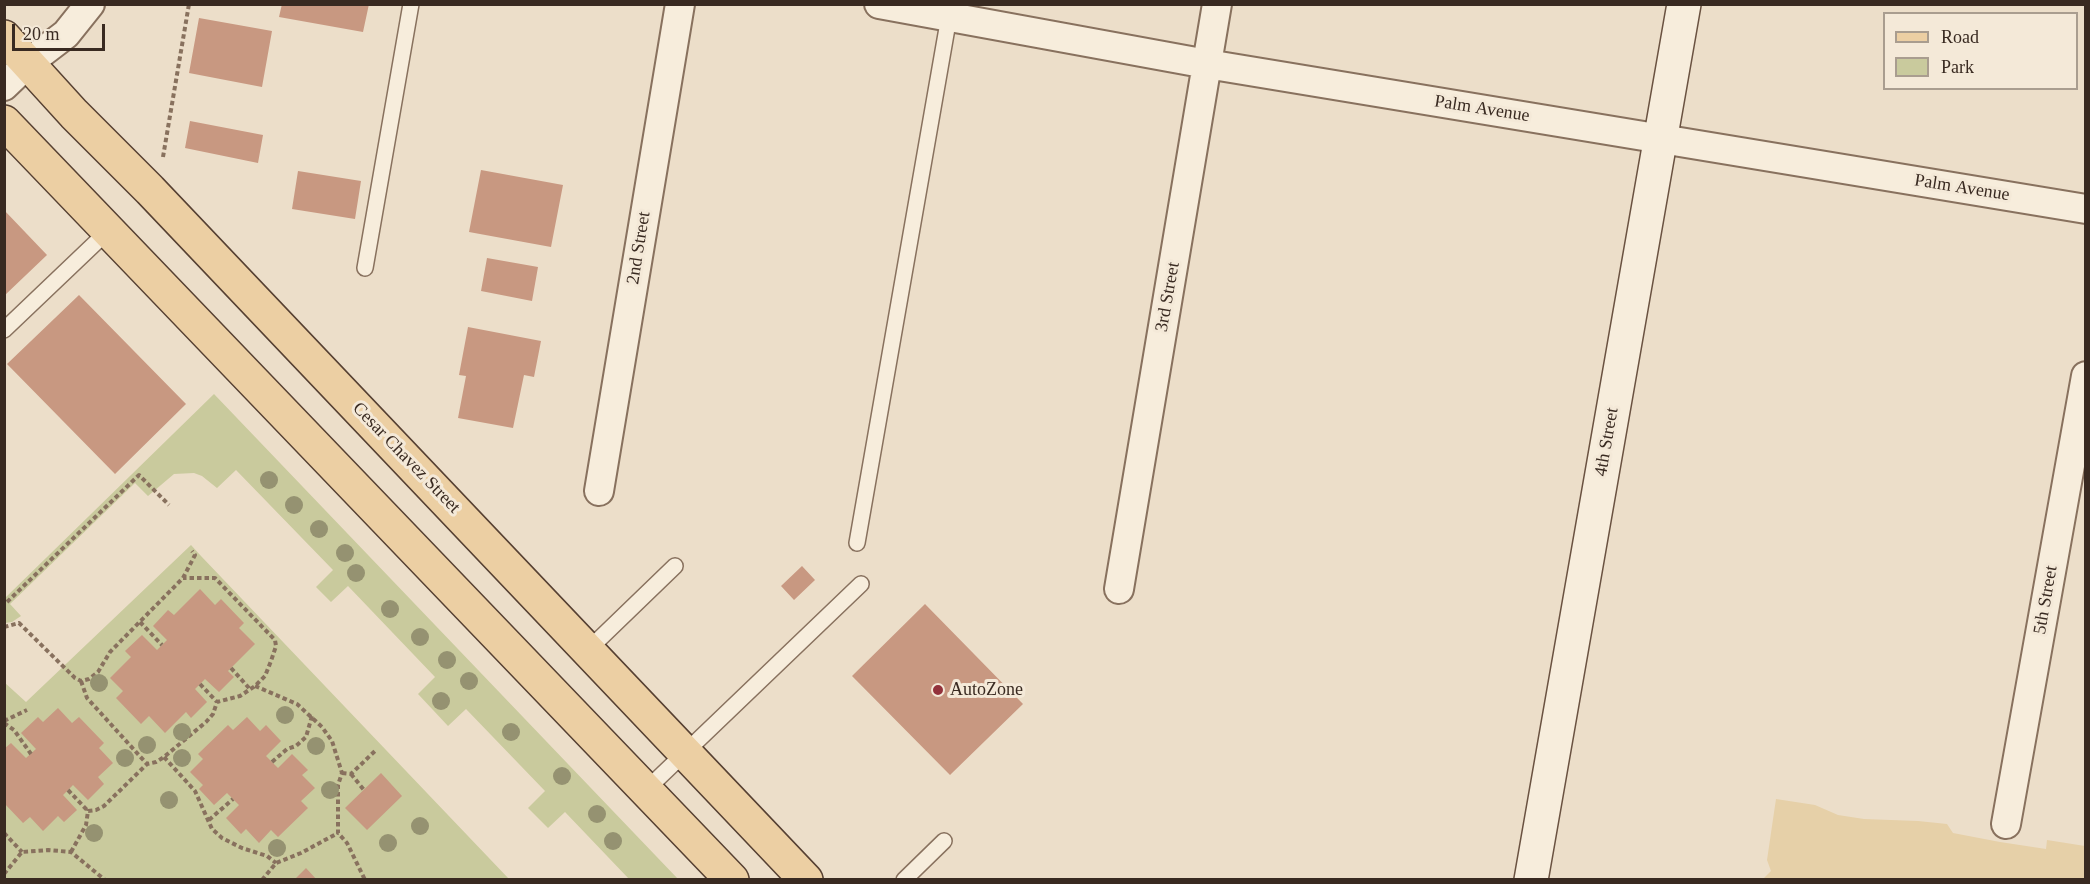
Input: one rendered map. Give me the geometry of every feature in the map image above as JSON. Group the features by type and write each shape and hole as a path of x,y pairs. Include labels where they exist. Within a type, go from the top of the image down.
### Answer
{"main road":[{"name":"Cesar Chavez Street","path":"4,37 74,114 158,198 806,879"},
{"path":"4,122 732,879"}],"street":[{"path":"4,86 28,63 66,34 90,4"},
{"name":"2nd Street","path":"598,491 680,4"},
{"name":"Palm Avenue","path":"879,4 950,11 1207,64 2085,209"},
{"name":"3rd Street","path":"1119,589 1217,4"},
{"name":"4th Street","path":"1531,879 1684,4"},
{"name":"5th Street","path":"2007,824 2085,376"}],"lane":[{"path":"364,268 411,4"},
{"path":"857,543 950,11"},
{"path":"4,330 109,230"},
{"path":"588,650 675,566"},
{"path":"647,789 861,584"},
{"path":"904,879 944,841"}],"path":[{"path":"163,161 189,4"},
{"path":"7,602 139,475 169,505"},
{"path":"4,627 19,623 75,678 81,681 89,679 98,672 110,652 183,578 195,555 192,551"},
{"path":"183,578 215,578 275,640 276,646 265,676 240,696 217,702"},
{"path":"140,622 162,645"},
{"path":"231,668 249,688"},
{"path":"81,681 87,698 147,764"},
{"path":"200,684 217,702"},
{"path":"255,686 297,704 312,716 332,741 342,773 338,785 338,833 347,843 365,879"},
{"path":"88,811 104,806 147,764 164,757 206,722 213,714 217,702"},
{"path":"27,710 4,722 14,730 31,754"},
{"path":"272,762 306,737 312,716"},
{"path":"351,774 376,750"},
{"path":"164,757 195,791 212,829 222,838 242,848 267,856 276,863"},
{"path":"342,773 351,774 364,790"},
{"path":"68,790 88,811"},
{"path":"208,820 233,800"},
{"path":"71,852 86,825 88,811"},
{"path":"4,833 22,852"},
{"path":"262,879 276,863 301,853 338,833"},
{"path":"4,874 22,852 48,850 71,852 105,879"}],"green space":[{"path":"214,394 678,879 629,879 565,812 548,828 528,808 545,791 466,709 448,726 418,694 435,677 348,586 331,602 316,587 333,570 236,470 217,488 202,476 194,473 174,474 148,496 135,483 10,604 21,616 12,622 5,623 5,598"},
{"path":"191,545 509,879 5,879 4,682 26,702"}],"sand":[{"path":"1776,799 1815,805 1838,815 1864,819 1947,824 1953,833 2046,849 2047,840 2085,846 2085,879 1763,879 1771,871 1767,860"}],"building":[{"path":"282,4 369,4 363,32 279,17"},
{"path":"199,18 272,31 262,87 189,73"},
{"path":"190,121 263,135 258,163 185,148"},
{"path":"481,170 563,185 551,247 469,232"},
{"path":"298,171 361,181 355,219 292,209"},
{"path":"4,210 47,255 4,296"},
{"path":"487,258 538,267 532,301 481,291"},
{"path":"79,295 186,404 115,474 7,364"},
{"path":"468,327 541,341 534,377 524,375 513,428 458,418 466,376 459,375"},
{"path":"802,566 815,580 794,600 781,586"},
{"path":"200,589 215,605 221,599 244,623 239,628 255,644 228,671 234,677 219,692 205,679 195,689 207,702 191,718 186,712 165,733 149,716 141,724 116,698 123,691 110,678 131,657 125,651 142,635 157,650 167,640 153,626 168,610 174,615"},
{"name":"AutoZone","path":"925,604 1023,704 950,775 852,676"},
{"path":"58,708 72,723 79,717 104,743 99,748 113,763 98,777 104,784 88,800 73,785 63,795 77,810 64,822 58,816 43,831 30,817 23,823 4,803 4,749 11,743 26,758 36,749 21,733 38,717 43,722"},
{"path":"247,717 260,731 266,725 281,741 266,756 278,768 292,754 308,770 302,775 315,788 301,801 308,808 278,837 271,830 259,843 246,829 241,834 226,818 239,805 227,793 214,805 199,789 203,785 190,772 203,759 198,754 228,725 233,730"},
{"path":"381,773 402,796 367,830 345,808"},
{"path":"306,868 317,880 294,880"}],"place":[{"name":"AutoZone","path":"938,690"}]}
